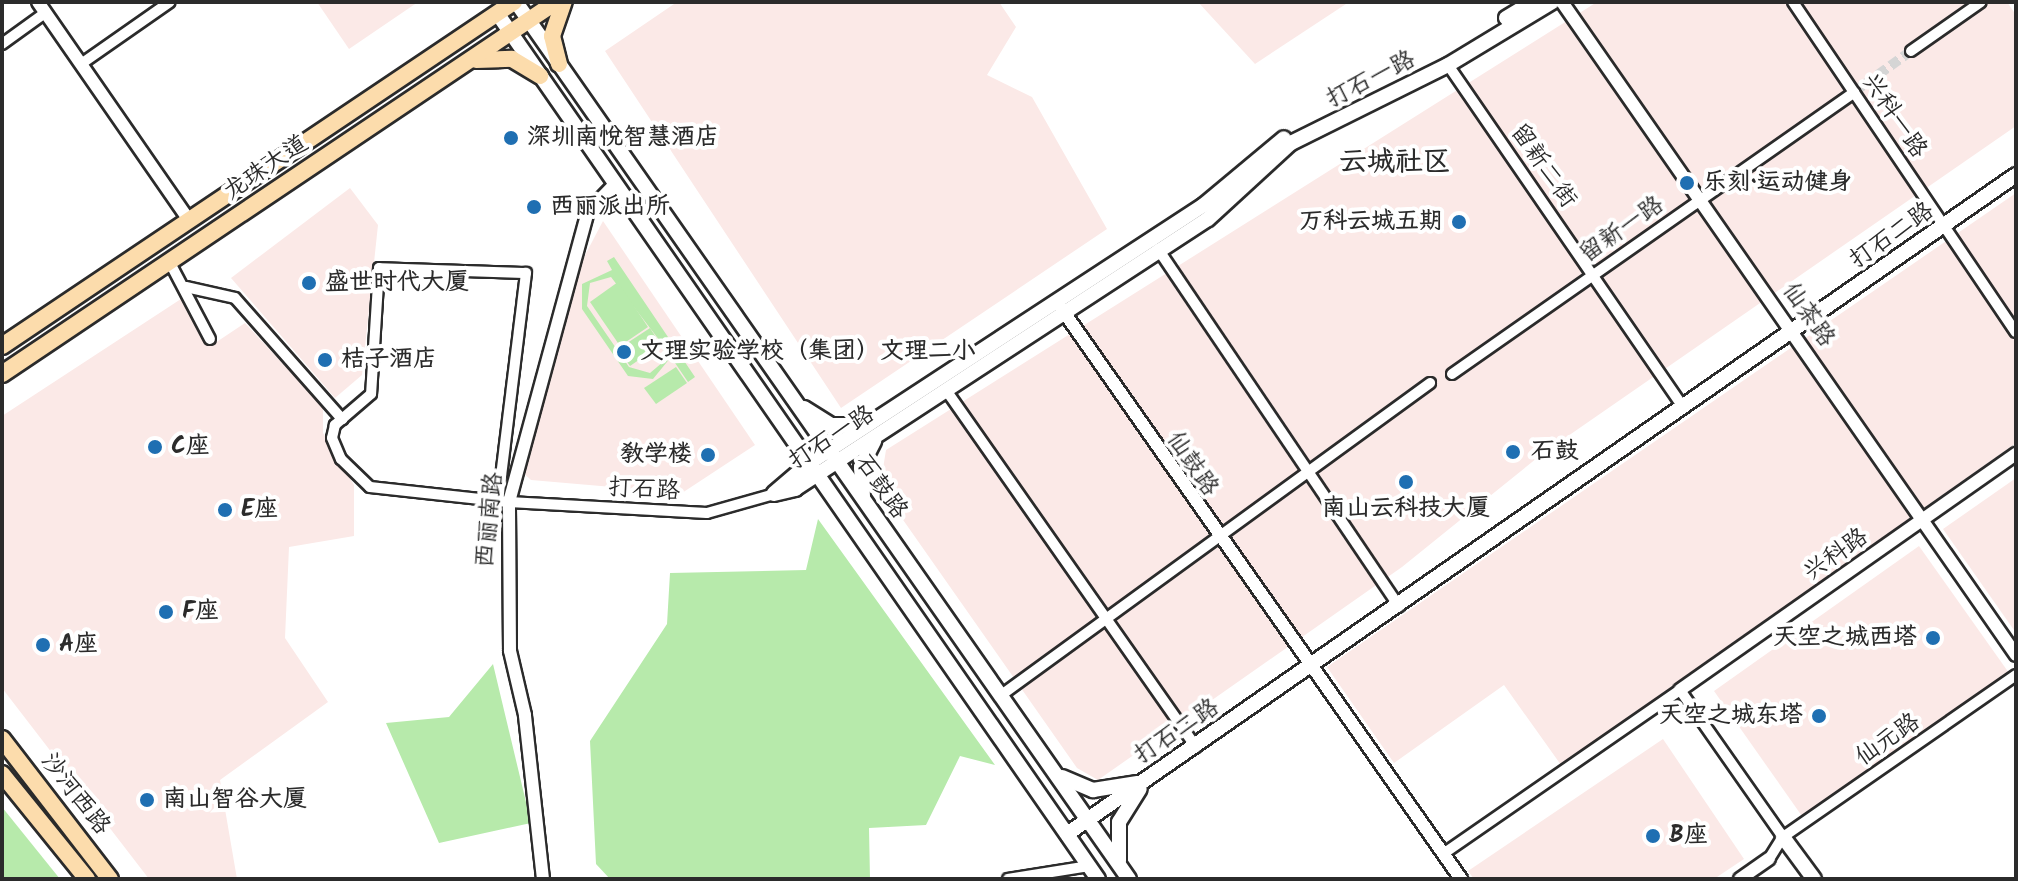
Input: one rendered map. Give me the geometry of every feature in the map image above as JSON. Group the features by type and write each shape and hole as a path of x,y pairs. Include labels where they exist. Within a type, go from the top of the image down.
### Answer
{"main road":[{"name":"龙珠大道","path":"2,346 515,2"},
{"name":"石鼓路","path":"515,2 1126,876"},
{"name":"龙珠大道","path":"2,374 556,2"},
{"path":"559,64 553,28 564,2"},
{"name":"打石一路","path":"774,494 1059,306 1204,205 1286,136 1397,84 1533,2"},
{"name":"打石一路","path":"879,426 946,390 1059,306 1208,219 1291,143 1448,65 1552,2"},
{"name":"石鼓路","path":"497,13 1098,879"},
{"path":"463,65 501,57 540,76"},
{"name":"打石二路","path":"1067,834 1793,333 2016,175"},
{"path":"787,392 831,425 879,426 861,467 866,504"},
{"name":"沙河西路","path":"2,739 110,879"},
{"path":"1052,768 1093,790 1145,781"},
{"name":"沙河西路","path":"2,774 87,879"},
{"path":"1126,876 1116,833 1145,781"},
{"path":"1783,837 1814,879"}],"street":[{"path":"81,64 170,2"},
{"name":"仙茶路","path":"1562,2 2016,655"},
{"name":"兴科一路","path":"1793,2 2016,332"},
{"path":"1911,51 1981,2"},
{"path":"2,44 42,7 188,219"},
{"name":"留新二街","path":"1448,65 1684,408"},
{"name":"留新一路","path":"1452,374 1854,92"},
{"name":"西丽南路","path":"543,879 525,715 510,651 504,501 588,212 615,184"},
{"path":"1158,249 1399,606"},
{"path":"169,261 186,287 190,310 210,339"},
{"path":"186,287 235,298 342,419 371,394 379,268 526,273 504,501"},
{"name":"仙鼓路","path":"1059,306 1215,538 1296,651 1311,666 1461,879"},
{"path":"1000,696 1430,383"},
{"path":"946,390 1196,747"},
{"name":"打石路","path":"342,419 333,431 336,451 370,487 504,501 724,513 774,494"},
{"name":"兴科路","path":"1680,690 2016,454"},
{"name":"仙元路","path":"1783,837 2016,675"},
{"path":"1443,854 1680,690 1783,837 1769,859 1740,879"},
{"path":"1008,879 1089,866"}],"shaded area":[{"path":"317,2 418,2 349,49"},
{"path":"677,2 999,2 1016,27 987,75 1032,97 1107,229 841,408 605,51"},
{"path":"1198,2 1349,2 1255,64"},
{"path":"1597,2 2007,2 2016,15 2016,126 1542,454 1402,567 1098,780 1077,768 880,487 886,450"},
{"path":"350,188 378,225 362,375 335,398 231,278"},
{"path":"2016,193 2016,443 1561,765 1504,685 1394,763 1327,667"},
{"name":"文理实验学校（集团）文理二小","path":"603,221 755,445 682,493 531,480 522,472 583,259"},
{"path":"184,297 215,343 245,323 323,407 323,433 354,485 354,536 289,547 285,638 328,702 220,780 237,879 149,879 2,688 2,416"},
{"path":"2016,478 2016,633 1943,529"},
{"path":"1919,546 2009,673 1804,819 1714,691"},
{"path":"1663,739 1744,859 1714,879 1474,879 1468,871"}],"green space":[{"path":"614,257 695,377 688,382 671,357 653,379 628,376 582,309 582,284 612,270 607,261","holes":["611,277 663,345 663,362 650,373 629,367 587,306 590,283"]},
{"path":"618,282 648,327 620,346 590,302"},
{"path":"650,328 661,345 630,366 618,349"},
{"path":"676,367 687,383 656,404 644,388"},
{"path":"818,519 995,765 960,756 926,825 869,828 870,879 610,879 596,864 590,741 667,624 670,573 806,570"},
{"path":"493,664 531,823 439,843 386,723 449,717"},
{"path":"2,807 60,879 2,879"}],"tunnel":[{"path":"1854,92 1911,51"}],"place":[{"name":"深圳南悦智慧酒店","path":"511,138"},
{"name":"乐刻·运动健身","path":"1687,183"},
{"name":"西丽派出所","path":"534,207"},
{"name":"万科云城五期","path":"1459,222"},
{"name":"盛世时代大厦","path":"309,283"},
{"name":"文理实验学校（集团）文理二小","path":"624,352"},
{"name":"桔子酒店","path":"325,360"},
{"name":"C座","path":"155,447"},
{"name":"石鼓","path":"1513,452"},
{"name":"教学楼","path":"708,455"},
{"name":"南山云科技大厦","path":"1406,482"},
{"name":"E座","path":"225,510"},
{"name":"F座","path":"166,612"},
{"name":"天空之城西塔","path":"1933,638"},
{"name":"A座","path":"43,645"},
{"name":"天空之城东塔","path":"1819,716"},
{"name":"南山智谷大厦","path":"147,800"},
{"name":"B座","path":"1653,836"}],"district":[{"name":"云城社区","path":"1395,163"}]}
